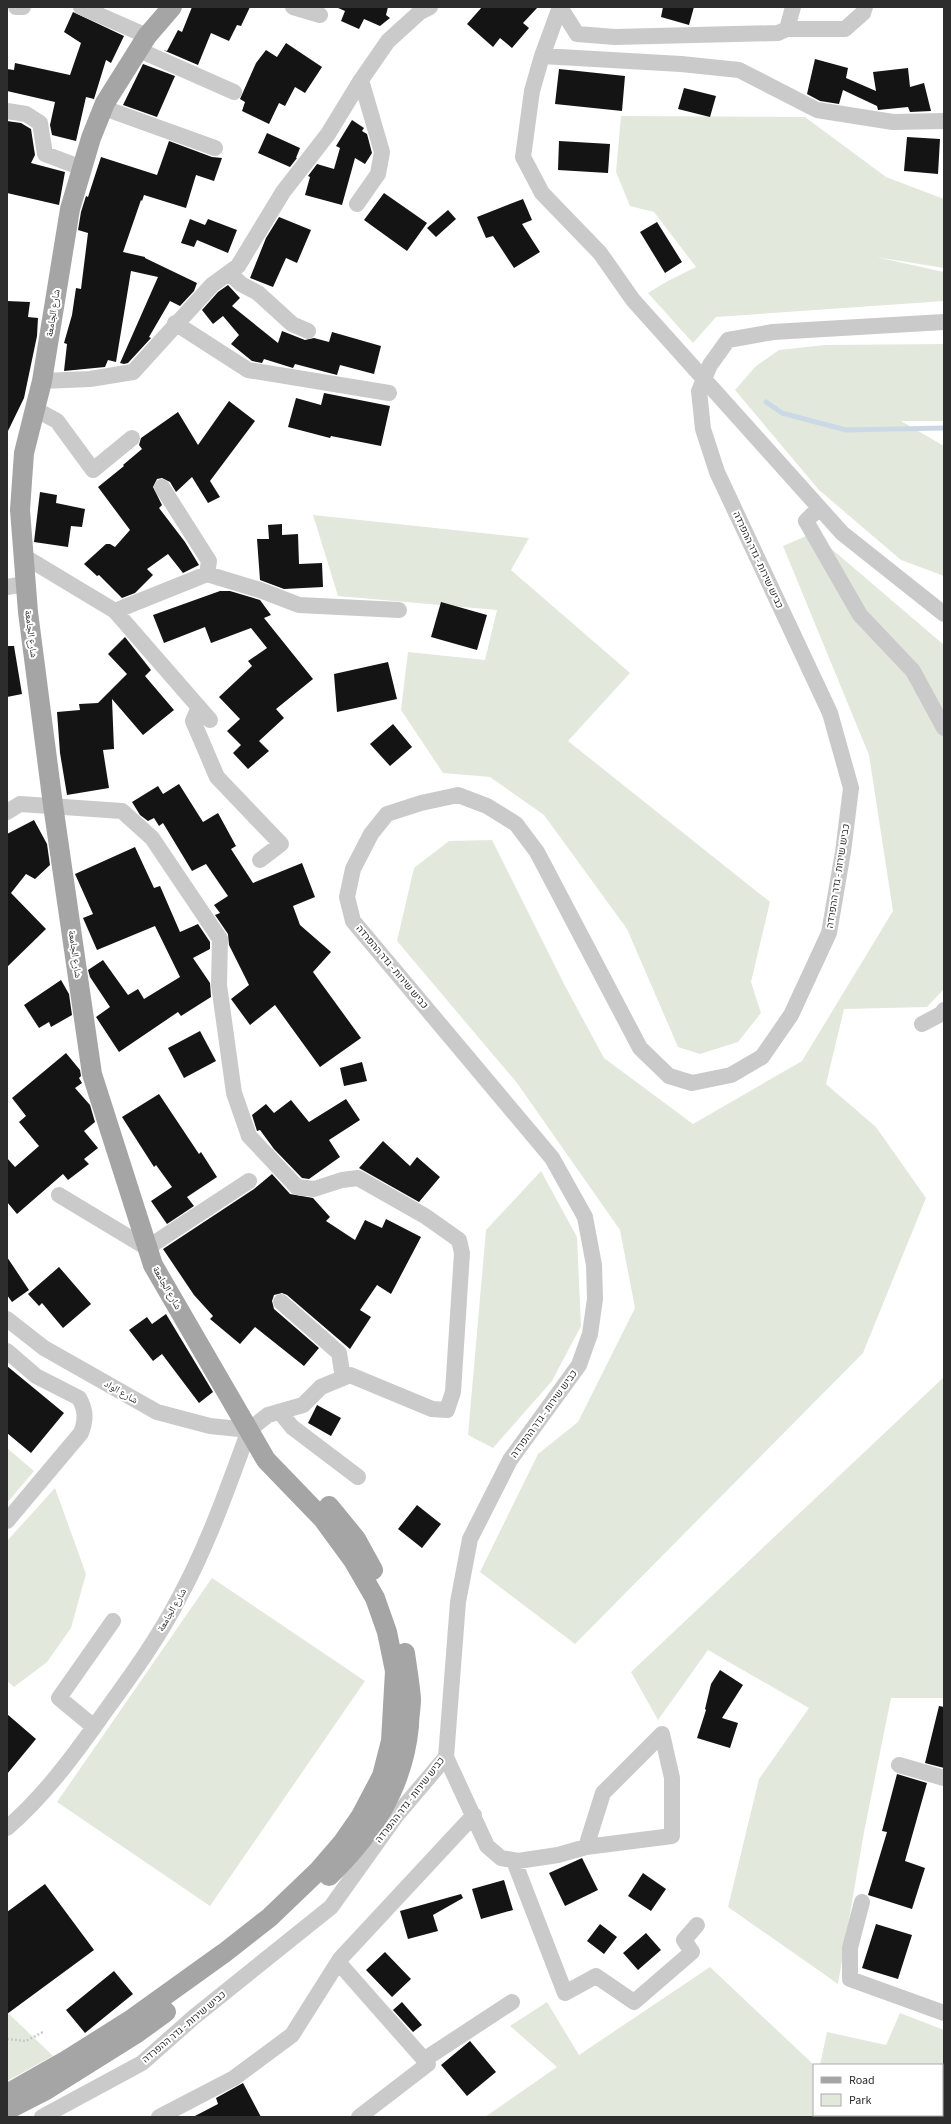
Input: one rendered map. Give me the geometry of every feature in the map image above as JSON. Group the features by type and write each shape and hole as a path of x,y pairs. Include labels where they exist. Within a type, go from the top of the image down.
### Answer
{"main road":[{"name":"شارع الجامعة","path":"172,7 143,43 104,108 82,168 70,209 42,381 24,453 20,510 22,555 16,585 53,805 92,1074 152,1264 249,1430"},
{"path":"7,2094 67,2060 132,2019 224,1953 270,1917 318,1871 343,1842 362,1816 382,1776 390,1741 395,1670 387,1632 375,1598 353,1560 323,1519 266,1460 249,1430"},
{"path":"7,2110 46,2090 137,2032 197,1990 302,1904 355,1850 391,1797 402,1767 407,1745 411,1700 404,1645 387,1595 356,1539 332,1509 249,1430"}],"street":[{"path":"16,8 23,7"},
{"path":"81,7 143,43 234,92"},
{"path":"293,7 320,15"},
{"path":"42,381 90,379 133,372 212,285 238,266 283,192 328,134 361,80 388,41 420,12 430,7"},
{"path":"560,7 577,34 615,38 778,33 786,29 845,29 863,13 865,7"},
{"path":"560,7 542,56 532,91 523,157 542,193 600,253 632,300 842,533 944,614"},
{"path":"786,29 793,7"},
{"path":"542,56 681,64 740,70 817,110 893,122 944,121"},
{"path":"357,204 378,174 382,152 361,80"},
{"path":"104,108 215,148"},
{"path":"7,111 26,114 40,123 45,154 82,168"},
{"path":"229,273 241,284 258,293 292,324 308,331"},
{"name":"כביש שירות - גדר ההפרדה","path":"42,2117 142,2063 200,2012 331,1907 396,1816 446,1757 458,1602 470,1539 510,1460 579,1365 590,1334 594,1299 594,1265 584,1217 552,1158 353,921 347,897 353,869 372,834 387,814 421,803 458,795 487,806 516,824 537,852 640,1048 669,1076 692,1083 731,1075 762,1056 791,1015 829,933 843,852 851,788 830,713 717,472 703,429 699,390 710,365 728,340 773,332 944,322"},
{"path":"175,324 248,370 389,393"},
{"path":"35,409 57,421 93,470 132,438"},
{"path":"162,487 209,561 207,574"},
{"path":"819,508 806,521 848,595 860,615 913,671 944,728"},
{"path":"22,555 115,611 210,720"},
{"path":"115,611 207,574 260,590 299,605 399,610"},
{"path":"199,707 193,720 217,777 281,844 260,860"},
{"path":"7,812 20,804 122,810 152,838 220,939 219,985 234,1093 249,1136 297,1187 314,1189 358,1178 425,1216 459,1240 462,1253 452,1392 447,1410 432,1409 350,1375 321,1387 303,1405 268,1415 249,1430"},
{"path":"922,1024 941,1014 944,1010"},
{"path":"59,1195 147,1248 249,1181"},
{"path":"281,1302 339,1353 342,1378"},
{"name":"شارع الواد","path":"7,1319 44,1348 157,1412 210,1426 249,1430"},
{"path":"7,1351 36,1376 79,1398 83,1405 85,1421 81,1433 7,1521"},
{"path":"280,1412 292,1427 358,1478"},
{"name":"شارع الجامعة","path":"7,1828 24,1813 75,1754 139,1664 180,1598 220,1508 249,1430"},
{"path":"94,1727 60,1698 113,1621"},
{"path":"446,1757 488,1846 501,1858 514,1860 558,1855 586,1847 672,1836 672,1778 662,1734 603,1793 586,1847"},
{"path":"899,1765 944,1778"},
{"path":"159,2117 234,2078 292,2035 338,1962 474,1815"},
{"path":"514,1860 565,1993 596,1976 634,2002 692,1952 684,1940 697,1925"},
{"path":"862,1902 850,1948 850,1979 944,2013"},
{"path":"338,1962 428,2064 359,2117"},
{"path":"425,2060 512,2002"}],"path":[{"path":"7,2039 26,2042 43,2032"}],"green space":[{"path":"621,116 805,117 886,177 944,199 944,268 876,257 944,272 944,301 716,317 693,343 648,293 696,267 654,212 630,206 616,172"},
{"path":"944,344 944,421 901,421 944,446 944,576 901,560 819,490 735,390 756,366 779,350 825,345"},
{"path":"313,515 529,538 511,570 630,673 568,741 770,902 751,982 761,1013 738,1042 700,1054 678,1047 627,929 544,815 490,777 443,773 401,710 408,652 485,660 497,610 338,596"},
{"path":"813,533 944,645 944,989 927,1007 844,1009 826,1084 876,1127 926,1198 863,1353 575,1644 480,1572 538,1454 578,1422 635,1308 620,1230 517,1083 397,941 414,868 449,841 492,840 564,984 604,1058 693,1124 802,1061 893,911 869,755 783,546"},
{"path":"541,1171 577,1237 581,1326 552,1381 493,1448 468,1435 486,1230"},
{"path":"944,1377 944,1698 891,1698 864,1832 838,1984 728,1907 759,1779 809,1708 708,1650 658,1720 631,1672"},
{"path":"7,1448 34,1471 7,1503"},
{"path":"55,1488 86,1574 71,1628 47,1662 14,1687 7,1681 7,1541"},
{"path":"212,1578 365,1681 210,1906 57,1802"},
{"path":"710,1967 813,2064 813,2116 943,2116 943,2064 820,2064 827,2032 886,2045 900,2013 944,2030 944,2117 485,2117 557,2067 510,2026 547,2002 579,2055"},
{"path":"7,2012 53,2056 7,2081"}],"building":[{"path":"192,7 250,7 241,26 237,25 229,41 211,33 198,65 163,50 167,51 178,30 182,32"},
{"path":"336,7 388,7 386,15 390,18 380,26 364,19 359,29 341,21 345,11"},
{"path":"482,7 538,7 523,23 529,28 512,48 500,38 493,47 467,24"},
{"path":"663,7 694,7 689,25 661,17"},
{"path":"73,12 124,36 111,63 106,60 94,99 86,97 76,141 52,135 50,125 55,102 7,91 7,69 14,70 15,63 70,75 81,43 64,32"},
{"path":"286,43 322,67 305,93 295,87 285,106 279,103 269,124 242,111 245,102 240,99 256,63 266,50 277,57"},
{"path":"815,59 848,68 846,78 876,91 873,72 908,68 910,87 924,83 931,111 910,112 908,107 878,110 877,106 843,90 839,104 820,101 807,94"},
{"path":"143,64 175,76 157,117 123,105"},
{"path":"559,69 625,76 622,111 555,104"},
{"path":"684,88 716,96 710,117 678,109"},
{"path":"352,120 364,128 362,131 367,134 372,153 365,164 355,158 342,205 305,195 310,177 308,176 317,164 334,169 340,148 336,146"},
{"path":"7,121 21,123 31,129 35,155 31,163 65,172 59,205 7,193"},
{"path":"267,133 300,148 297,158 290,167 258,153"},
{"path":"907,137 940,139 938,174 904,171"},
{"path":"169,141 212,157 222,158 214,181 196,175 186,208 144,195 123,252 145,257 197,283 194,291 180,306 170,301 149,337 151,338 128,363 120,363 158,277 131,271 116,362 108,360 105,367 64,371 67,344 64,343 72,315 76,288 81,289 88,233 78,230 81,212 86,196 88,197 101,157 157,175"},
{"path":"559,141 610,144 608,173 558,170"},
{"path":"384,193 427,223 407,251 364,220"},
{"path":"523,199 532,220 522,224 540,252 514,268 493,236 486,238 477,217"},
{"path":"448,210 456,219 436,237 427,228"},
{"path":"279,217 311,230 297,263 286,258 273,287 250,278 266,238"},
{"path":"190,219 205,225 208,219 237,230 228,253 197,240 194,247 181,243"},
{"path":"657,222 682,262 665,273 640,232"},
{"path":"228,285 240,298 232,306 278,343 282,331 305,340 314,338 329,342 332,332 381,346 374,374 340,365 337,375 295,364 293,368 264,359 262,363 252,361 231,344 239,335 223,316 213,324 202,310 218,292"},
{"path":"7,301 30,302 28,317 38,318 37,336 24,398 7,433"},
{"path":"324,393 390,406 381,446 331,436 330,438 288,427 296,398 321,405"},
{"path":"229,401 255,421 210,481 220,497 208,503 192,477 176,492 170,482 162,478 157,479 153,487 162,505 159,508 185,542 199,565 183,573 168,554 147,569 153,575 135,593 122,598 99,575 97,576 84,564 106,544 110,544 115,547 130,530 98,487 142,449 139,445 141,438 178,412 198,445"},
{"path":"40,492 57,495 56,503 85,509 82,527 71,526 68,547 34,542"},
{"path":"282,524 282,535 298,534 299,564 322,563 323,587 284,589 260,580 257,539 269,539 268,525"},
{"path":"220,591 230,591 260,600 271,615 264,618 313,679 276,709 284,718 259,741 269,751 248,769 233,753 241,745 227,731 240,719 219,697 252,666 248,661 267,648 251,628 211,643 205,627 164,643 153,615"},
{"path":"441,602 487,615 477,650 431,637"},
{"path":"125,637 151,670 145,676 174,710 143,735 112,699 114,749 103,750 109,788 67,795 60,753 57,712 80,710 79,704 98,703 127,674 108,654"},
{"path":"7,646 14,646 22,694 7,697"},
{"path":"388,662 397,699 337,712 334,674"},
{"path":"393,724 412,747 390,766 370,744"},
{"path":"179,784 203,822 218,813 236,846 231,849 253,883 302,863 315,897 293,906 300,925 331,952 313,972 361,1038 320,1067 275,1005 250,1025 231,999 249,985 229,945 228,934 215,915 220,913 214,905 228,896 206,864 192,871 163,823 159,826 154,818 148,821 140,815 132,802 158,786 163,794"},
{"path":"34,820 47,844 50,865 35,879 26,874 11,893 46,929 7,967 7,834"},
{"path":"135,847 154,888 160,886 180,932 198,924 210,942 210,949 193,958 210,983 211,997 181,1016 178,1012 119,1052 96,1017 110,1007 90,977 88,970 103,960 128,995 138,989 144,999 180,977 155,926 97,950 83,918 93,914 75,874"},
{"path":"61,980 69,994 72,1015 51,1027 49,1022 39,1028 24,1005"},
{"path":"200,1031 216,1061 184,1078 168,1048"},
{"path":"66,1053 80,1070 81,1076 79,1078 82,1083 75,1088 90,1105 95,1122 84,1131 98,1148 84,1159 89,1164 68,1180 63,1174 17,1214 7,1202 7,1158 15,1167 39,1146 19,1122 26,1116 12,1098"},
{"path":"362,1062 367,1081 344,1086 340,1068"},
{"path":"159,1094 199,1154 201,1152 217,1177 187,1197 194,1206 167,1224 151,1201 172,1187 156,1165 154,1167 122,1117"},
{"path":"346,1099 360,1120 329,1140 340,1157 309,1179 302,1178 274,1149 260,1130 257,1131 252,1115 266,1104 274,1113 291,1100 309,1122"},
{"path":"383,1141 410,1166 417,1157 440,1177 419,1202 359,1168"},
{"path":"272,1174 290,1194 313,1198 330,1217 326,1221 355,1240 365,1220 382,1228 386,1219 421,1237 391,1294 377,1285 360,1310 371,1317 350,1349 287,1295 282,1293 274,1295 272,1301 274,1309 319,1348 304,1366 255,1327 240,1344 210,1319 213,1316 194,1295 163,1249 254,1189"},
{"path":"7,1257 29,1290 12,1302 7,1295"},
{"path":"59,1267 91,1304 63,1328 42,1303 39,1306 28,1294"},
{"path":"166,1314 213,1392 199,1403 162,1354 153,1361 129,1330 147,1317 152,1324"},
{"path":"7,1366 64,1413 31,1453 7,1433"},
{"path":"317,1405 341,1418 331,1436 308,1423"},
{"path":"417,1505 441,1524 422,1548 398,1529"},
{"path":"720,1670 743,1685 722,1718 738,1723 730,1748 697,1738 706,1710 711,1684"},
{"path":"939,1706 944,1707 944,1768 925,1763"},
{"path":"7,1714 36,1739 7,1774"},
{"path":"897,1774 927,1783 905,1861 925,1868 912,1909 868,1895 887,1832 882,1831"},
{"path":"582,1858 598,1890 565,1906 549,1873"},
{"path":"643,1873 666,1889 651,1911 628,1896"},
{"path":"504,1880 513,1910 481,1919 472,1889"},
{"path":"45,1884 94,1950 7,2014 7,1912"},
{"path":"461,1894 463,1898 433,1915 438,1931 408,1939 400,1911"},
{"path":"600,1924 617,1937 604,1954 587,1941"},
{"path":"876,1924 912,1935 898,1979 862,1968"},
{"path":"646,1933 661,1950 638,1970 623,1953"},
{"path":"385,1952 411,1979 392,1997 366,1970"},
{"path":"114,1971 133,1994 85,2033 66,2010"},
{"path":"402,2002 422,2025 413,2032 393,2010"},
{"path":"470,2041 496,2072 467,2096 441,2065"},
{"path":"243,2083 261,2117 193,2117 218,2104 216,2098"}],"waterway":[{"path":"766,402 782,413 846,430 944,428"}]}
